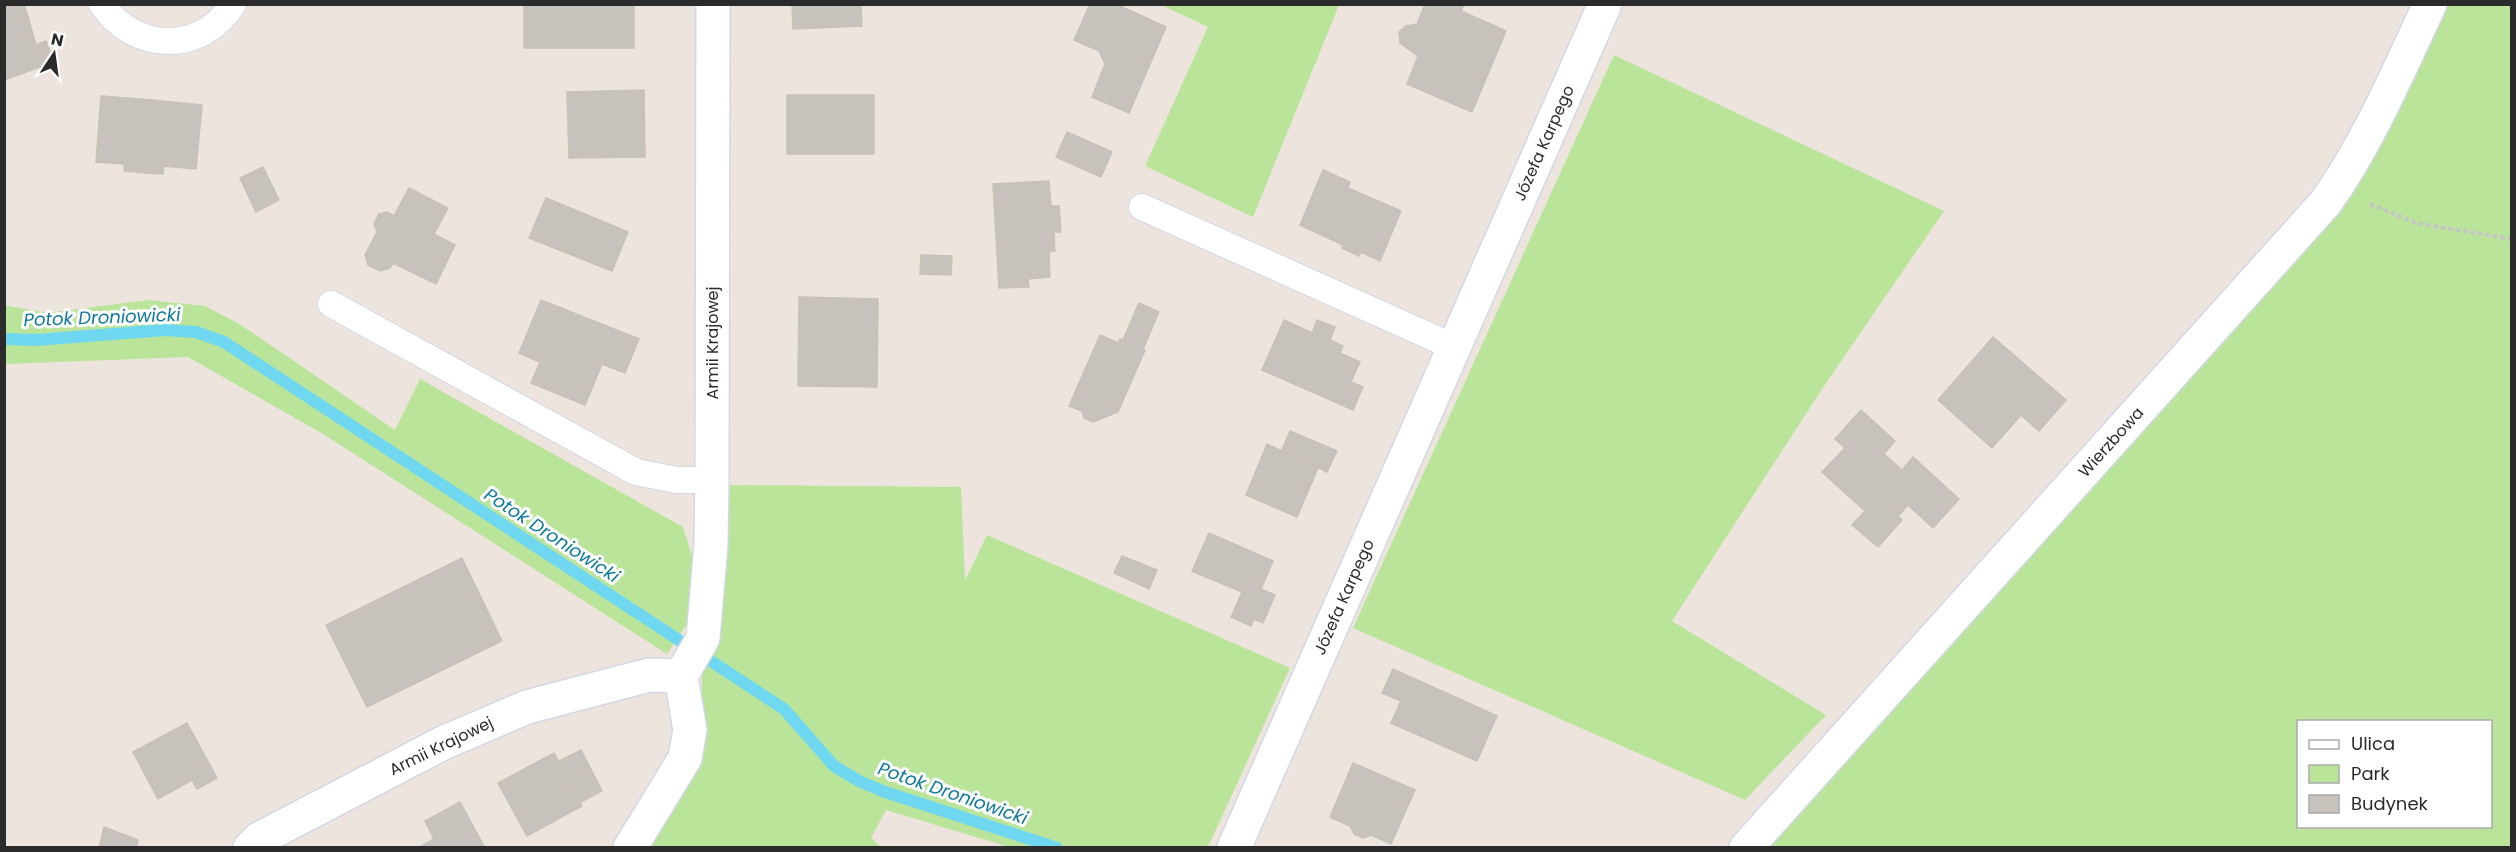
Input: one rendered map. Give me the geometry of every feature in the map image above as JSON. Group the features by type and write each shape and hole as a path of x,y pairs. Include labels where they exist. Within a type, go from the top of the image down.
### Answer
{"street":[{"name":"Armii Krajowej","path":"630,848 686,758 690,730 691,658 711,544 713,4"},
{"name":"Józefa Karpego","path":"1234,848 1605,4"},
{"name":"Wierzbowa","path":"1746,848 2326,202 2364,142 2430,4"},
{"name":"Armii Krajowej","path":"250,848 259,839 443,742 527,707 649,675 691,658"}],"lane":[{"path":"102,4 110,17 138,37 173,42 192,38 211,28 225,17 233,4"},
{"path":"1142,207 1454,347"},
{"path":"331,304 636,472 676,480 712,480"}],"path":[{"path":"2339,184 2377,208 2416,223 2511,239"}],"green space":[{"path":"1161,5 1339,5 1253,217 1145,166 1208,27"},
{"path":"2444,5 2511,5 2511,847 1768,848 2294,253"},
{"path":"1614,55 1944,211 1822,389 1672,621 1826,715 1745,800 1353,628"},
{"path":"148,300 205,306 241,325 395,430 420,379 683,527 694,562 689,621 667,654 323,434 188,357 5,364 4,305 47,313"},
{"path":"727,485 961,487 965,581 987,535 1290,668 1208,847 1009,847 886,810 871,838 881,847 644,848 702,748 702,668"}],"building":[{"path":"4,4 24,4 28,17 4,26"},
{"path":"524,4 634,4 634,48 524,48"},
{"path":"792,4 861,4 862,26 793,29"},
{"path":"1090,4 1116,4 1166,27 1129,113 1092,97 1105,64 1099,51 1074,40"},
{"path":"1425,4 1464,4 1461,11 1506,31 1472,112 1407,84 1418,56 1400,43 1399,32 1406,26 1417,24"},
{"path":"28,17 36,45 46,41 54,62 4,80 4,26"},
{"path":"644,90 645,157 569,158 567,92"},
{"path":"787,95 874,95 874,154 787,154"},
{"path":"101,96 152,100 146,173 124,171 124,164 96,162"},
{"path":"152,100 202,105 196,169 164,166 163,174 146,173"},
{"path":"1067,132 1112,152 1101,177 1056,157"},
{"path":"263,167 279,200 256,212 240,178"},
{"path":"1323,170 1350,182 1348,188 1401,211 1380,261 1361,252 1359,256 1342,248 1343,245 1300,225"},
{"path":"1049,181 1051,206 1059,206 1061,232 1054,232 1055,251 1049,252 1050,277 1028,279 1029,287 999,288 993,184"},
{"path":"409,188 448,208 434,234 455,245 436,284 393,263 390,268 380,271 368,265 365,255 377,232 374,224 379,214 387,212 394,216"},
{"path":"546,198 628,232 612,271 529,238"},
{"path":"921,255 952,256 951,275 920,274"},
{"path":"799,297 878,299 877,387 798,386"},
{"path":"541,300 639,339 625,373 602,364 585,405 531,383 540,362 519,353"},
{"path":"1139,303 1159,312 1143,349 1145,350 1118,412 1093,422 1084,418 1082,411 1069,406 1100,335 1119,343 1120,339 1123,340"},
{"path":"1284,320 1312,333 1317,320 1335,327 1330,340 1343,346 1340,353 1360,362 1351,382 1363,387 1353,410 1262,370"},
{"path":"1993,337 2066,400 2039,431 2021,415 1992,448 1938,400"},
{"path":"1861,410 1895,441 1884,454 1902,470 1913,457 1959,499 1933,528 1908,505 1898,516 1902,520 1878,547 1852,525 1865,511 1822,472 1845,448 1835,439"},
{"path":"1290,431 1337,451 1327,472 1282,450"},
{"path":"1267,444 1318,468 1297,517 1246,495"},
{"path":"1209,533 1273,561 1261,589 1275,595 1263,623 1254,619 1251,626 1231,617 1242,592 1192,571"},
{"path":"1122,556 1157,570 1149,589 1114,573"},
{"path":"462,558 502,641 367,707 326,625"},
{"path":"1393,669 1497,716 1477,761 1391,723 1401,701 1382,693"},
{"path":"187,723 217,778 197,789 192,780 158,799 133,752"},
{"path":"581,750 602,791 581,802 559,761"},
{"path":"554,753 582,806 527,836 498,783"},
{"path":"1353,763 1415,790 1391,844 1371,835 1363,838 1354,834 1350,826 1330,817"},
{"path":"460,802 485,848 418,848 434,839 425,821"},
{"path":"104,827 138,840 136,848 99,848"}],"waterway":[{"name":"Potok Droniowicki","path":"4,339 36,340 165,330 196,332 224,342 784,709 834,766 859,781 885,792 1057,848"}]}
